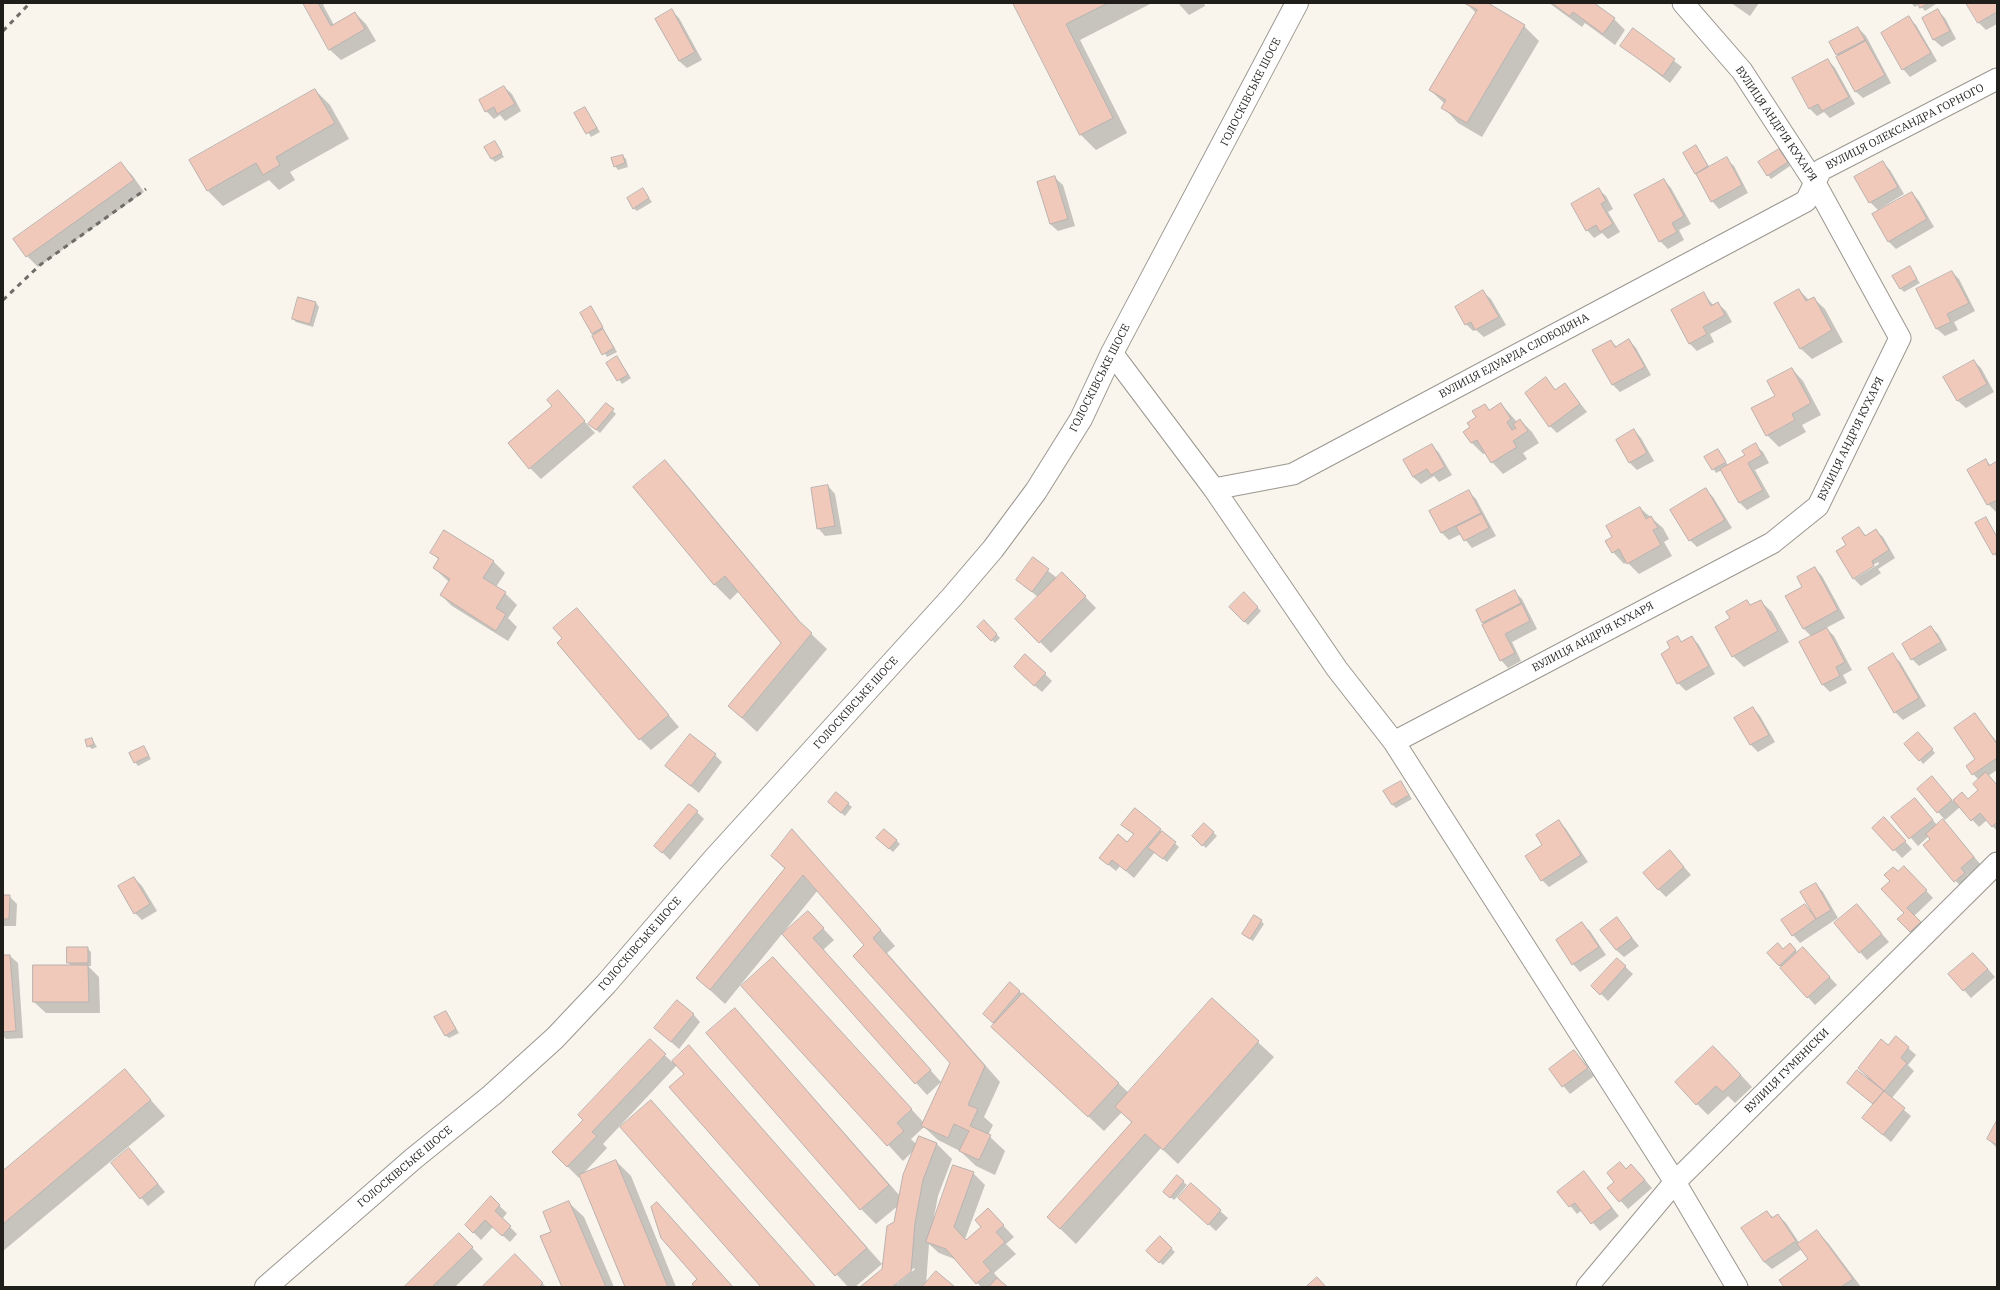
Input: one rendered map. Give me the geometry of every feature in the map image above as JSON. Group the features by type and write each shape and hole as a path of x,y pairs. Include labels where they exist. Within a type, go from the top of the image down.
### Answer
{"street":[{"name":"ГОЛОСКІВСЬКЕ ШОСЕ","path":"266,1287 413,1159 492,1095 555,1038 606,984 713,860 947,603 993,549 1036,490 1081,419 1112,353 1297,3"},
{"name":"ВУЛИЦЯ АНДРІЯ КУХАРЯ","path":"1394,742 1772,543 1818,506 1900,338 1810,192 1742,71 1683,3"},
{"name":"ВУЛИЦЯ ОЛЕКСАНДРА ГОРНОГО","path":"1810,192 1821,170 1997,79"},
{"name":"ВУЛИЦЯ ЕДУАРДА СЛОБОДЯНА","path":"1214,490 1293,474 1810,192"},
{"path":"1112,353 1214,490 1337,668 1394,742 1675,1182 1737,1287"},
{"name":"ВУЛИЦЯ ГУМЕНІСКИ","path":"1587,1287 1675,1182 1997,863"}],"building":[{"path":"303,3 318,3 331,26 355,12 365,29 329,50"},
{"path":"1013,3 1108,3 1066,24 1113,118 1080,135"},
{"path":"1464,3 1488,3 1525,25 1467,123 1441,108 1446,100 1429,90 1477,10"},
{"path":"1552,3 1594,3 1615,18 1603,34 1573,12 1570,16"},
{"path":"1918,3 1929,3 1920,8"},
{"path":"1966,3 1997,3 1997,12 1978,23"},
{"path":"672,9 695,52 679,61 655,19"},
{"path":"1938,9 1950,31 1933,40 1922,18"},
{"path":"1909,16 1931,53 1902,70 1881,33"},
{"path":"1858,27 1865,40 1836,55 1829,42"},
{"path":"1633,28 1675,59 1663,76 1620,46"},
{"path":"1866,41 1885,75 1855,92 1836,57"},
{"path":"1828,59 1849,97 1822,111 1818,104 1809,109 1792,78"},
{"path":"504,86 515,104 497,114 494,107 485,112 479,100"},
{"path":"315,89 335,123 276,157 280,165 263,175 256,163 207,191 189,160"},
{"path":"585,107 597,128 586,134 574,113"},
{"path":"495,141 502,153 491,159 484,147"},
{"path":"1696,145 1708,166 1695,174 1683,153"},
{"path":"1779,149 1788,162 1767,176 1758,162"},
{"path":"623,155 625,163 614,167 611,158"},
{"path":"1727,157 1742,185 1711,202 1696,174"},
{"path":"1883,161 1898,187 1869,203 1854,177"},
{"path":"121,162 134,180 26,257 13,239"},
{"path":"1055,176 1068,219 1050,224 1037,182"},
{"path":"1664,179 1684,216 1672,223 1677,232 1659,242 1634,195"},
{"path":"643,188 649,198 633,209 627,198"},
{"path":"1599,188 1606,201 1601,204 1613,224 1600,232 1596,225 1586,231 1571,204"},
{"path":"1912,192 1927,219 1888,242 1872,214"},
{"path":"1910,266 1917,279 1900,289 1892,276"},
{"path":"1952,271 1969,303 1947,314 1951,322 1936,329 1916,289"},
{"path":"1799,289 1806,301 1814,297 1832,330 1800,349 1774,303"},
{"path":"1483,290 1499,317 1475,330 1471,322 1465,325 1455,307"},
{"path":"1704,292 1711,306 1718,302 1725,315 1703,327 1707,334 1689,344 1671,310"},
{"path":"298,297 316,302 310,324 292,319"},
{"path":"591,306 603,327 592,334 580,313"},
{"path":"603,329 614,348 602,355 592,336"},
{"path":"1629,339 1645,367 1612,385 1592,350 1611,340 1615,347"},
{"path":"617,356 628,375 617,381 606,363"},
{"path":"1974,360 1987,384 1957,401 1943,377"},
{"path":"1792,368 1811,403 1792,414 1795,420 1766,436 1751,408 1775,396 1767,381"},
{"path":"1546,377 1555,390 1565,383 1580,404 1549,427 1525,393"},
{"path":"558,390 585,421 529,469 508,443 552,406 547,400"},
{"path":"606,403 614,409 596,430 588,424"},
{"path":"1501,403 1511,419 1507,422 1512,430 1516,428 1513,424 1520,419 1528,431 1513,441 1517,447 1491,463 1477,440 1471,443 1463,432 1470,427 1467,423 1476,417 1472,411 1485,404 1489,410"},
{"path":"1634,429 1647,453 1629,463 1616,440"},
{"path":"1756,443 1762,455 1748,463 1763,490 1739,503 1720,469 1745,455 1742,451"},
{"path":"1432,444 1445,467 1431,475 1427,469 1413,477 1403,460"},
{"path":"1718,449 1726,462 1712,470 1704,457"},
{"path":"1986,459 1989,466 1997,461 1997,500 1987,505 1967,470"},
{"path":"665,460 799,621 812,633 742,718 728,706 781,643 725,576 714,585 633,487"},
{"path":"828,485 835,526 817,529 811,488"},
{"path":"1706,488 1725,520 1689,541 1670,510"},
{"path":"1469,490 1481,513 1441,533 1429,511"},
{"path":"1640,507 1646,519 1651,516 1658,528 1653,530 1661,545 1627,564 1619,549 1612,553 1605,541 1612,537 1606,526"},
{"path":"1482,514 1489,528 1464,541 1456,527"},
{"path":"1986,517 1997,537 1997,552 1993,555 1975,523"},
{"path":"1859,527 1865,536 1876,529 1889,550 1872,561 1874,566 1853,579 1836,551 1846,545 1842,538"},
{"path":"444,530 494,561 483,578 506,592 496,608 506,614 496,631 440,595 450,579 433,568 439,558 430,553"},
{"path":"1033,557 1049,569 1032,592 1016,580"},
{"path":"1815,567 1838,610 1803,629 1785,596 1802,587 1797,577"},
{"path":"1062,572 1086,596 1039,643 1015,619"},
{"path":"1515,590 1521,603 1482,623 1476,610"},
{"path":"1244,592 1258,607 1244,622 1229,607"},
{"path":"1747,600 1750,605 1761,600 1778,631 1732,657 1715,627 1730,618 1726,612"},
{"path":"1522,604 1530,621 1505,634 1515,653 1500,661 1482,625"},
{"path":"577,608 669,715 639,740 557,643 562,638 553,628"},
{"path":"984,620 997,634 991,641 977,627"},
{"path":"1931,626 1941,642 1911,660 1902,644"},
{"path":"1827,628 1845,662 1836,667 1840,676 1822,685 1799,642"},
{"path":"1678,636 1681,642 1692,636 1709,666 1677,684 1661,654 1670,648 1667,642"},
{"path":"1893,653 1919,698 1894,713 1868,668"},
{"path":"1025,654 1046,673 1034,686 1014,667"},
{"path":"1753,707 1769,735 1750,745 1734,718"},
{"path":"1975,713 1997,744 1997,758 1972,775 1966,766 1975,759 1954,728"},
{"path":"1918,732 1933,749 1919,761 1904,744"},
{"path":"690,734 716,754 691,786 665,766"},
{"path":"92,738 94,744 87,747 85,740"},
{"path":"144,746 149,756 134,763 129,753"},
{"path":"1986,772 1997,785 1997,822 1992,827 1980,813 1971,821 1953,800 1962,792 1968,799 1978,790 1973,784"},
{"path":"1932,776 1952,800 1937,813 1917,789"},
{"path":"1401,781 1409,795 1392,805 1383,791"},
{"path":"836,792 849,803 841,813 828,802"},
{"path":"1915,798 1933,820 1909,839 1891,817"},
{"path":"689,804 698,811 662,853 654,846"},
{"path":"1135,808 1161,829 1126,871 1112,860 1108,865 1099,858 1118,834 1127,842 1134,834 1121,825"},
{"path":"1884,817 1906,841 1893,851 1872,828"},
{"path":"1943,819 1974,857 1961,868 1965,873 1954,882 1923,845 1930,839 1926,834"},
{"path":"1559,820 1581,855 1541,881 1525,856 1542,845 1536,835"},
{"path":"1204,823 1214,832 1202,846 1192,836"},
{"path":"792,829 881,930 873,938 985,1066 968,1105 978,1109 970,1126 991,1135 979,1160 959,1151 969,1131 954,1124 948,1138 921,1126 950,1063 853,956 864,945 803,875 710,990 696,978 785,868 771,856"},
{"path":"884,829 897,840 889,849 876,838"},
{"path":"1162,831 1176,842 1163,859 1148,848"},
{"path":"1670,850 1684,867 1658,890 1643,873"},
{"path":"1904,866 1927,890 1907,908 1921,922 1910,932 1897,919 1904,913 1881,889 1890,881 1884,875 1893,867 1898,871"},
{"path":"134,877 150,904 134,914 118,886"},
{"path":"1816,883 1831,910 1816,919 1800,892"},
{"path":"3,895 10,895 9,919 3,919"},
{"path":"1805,904 1816,919 1792,936 1781,920"},
{"path":"1857,904 1882,934 1859,953 1834,923"},
{"path":"808,911 824,928 813,938 931,1070 915,1084 782,934"},
{"path":"1254,915 1262,920 1250,939 1242,934"},
{"path":"1617,917 1632,938 1616,950 1600,930"},
{"path":"1582,922 1599,947 1572,965 1556,940"},
{"path":"1778,943 1783,949 1790,943 1796,950 1779,966 1767,953"},
{"path":"67,947 88,947 88,963 67,963"},
{"path":"1803,947 1830,977 1807,998 1780,968"},
{"path":"1973,953 1988,969 1963,991 1948,974"},
{"path":"3,955 10,955 16,1031 3,1032"},
{"path":"773,957 912,1109 897,1123 904,1131 887,1146 741,986"},
{"path":"1617,958 1626,966 1600,995 1591,986"},
{"path":"33,965 88,965 89,1002 33,1002"},
{"path":"1010,982 1020,991 993,1023 983,1014"},
{"path":"1023,993 1119,1083 1088,1117 991,1027"},
{"path":"1212,998 1259,1041 1163,1150 1145,1134 1060,1229 1047,1217 1132,1122 1115,1107"},
{"path":"677,1000 694,1014 671,1042 654,1028"},
{"path":"735,1008 889,1185 860,1210 706,1033"},
{"path":"446,1011 456,1029 445,1036 434,1017"},
{"path":"1896,1036 1909,1047 1901,1058 1907,1063 1884,1091 1858,1068 1881,1039 1888,1045"},
{"path":"650,1039 666,1054 592,1132 597,1136 567,1167 552,1152 583,1120 578,1115"},
{"path":"689,1045 867,1248 835,1276 669,1087 684,1074 672,1061"},
{"path":"1713,1046 1741,1075 1723,1092 1716,1086 1696,1105 1675,1082"},
{"path":"1574,1050 1588,1068 1562,1087 1549,1069"},
{"path":"125,1069 151,1100 3,1224 3,1171"},
{"path":"1857,1070 1884,1091 1873,1104 1847,1083"},
{"path":"1884,1091 1905,1108 1883,1135 1862,1118"},
{"path":"651,1100 816,1287 761,1287 620,1127"},
{"path":"1997,1120 1997,1145 1987,1139"},
{"path":"919,1136 937,1143 923,1180 915,1223 911,1272 892,1287 860,1287 882,1269 887,1226 894,1222 903,1175"},
{"path":"129,1148 158,1184 140,1199 111,1163"},
{"path":"616,1160 668,1287 625,1287 579,1175"},
{"path":"1620,1162 1626,1169 1631,1164 1645,1180 1619,1202 1607,1188 1614,1182 1607,1173"},
{"path":"953,1165 974,1172 954,1227 966,1240 981,1227 975,1220 988,1208 1004,1225 996,1232 1005,1242 983,1262 991,1271 976,1284 946,1249 926,1242"},
{"path":"1584,1171 1612,1208 1591,1224 1575,1203 1569,1207 1557,1192"},
{"path":"1177,1175 1184,1181 1170,1198 1163,1192"},
{"path":"1191,1183 1221,1210 1208,1225 1178,1198"},
{"path":"491,1196 500,1205 495,1211 511,1226 502,1236 485,1220 473,1233 465,1225"},
{"path":"569,1201 606,1287 562,1287 540,1236 551,1232 543,1212"},
{"path":"657,1202 733,1287 694,1287 692,1284 697,1279 661,1238 651,1207"},
{"path":"1767,1211 1772,1218 1778,1214 1796,1241 1764,1262 1741,1228"},
{"path":"1817,1230 1853,1279 1841,1287 1784,1287 1779,1280 1808,1259 1797,1244"},
{"path":"459,1233 473,1247 432,1287 404,1287"},
{"path":"1160,1236 1172,1248 1159,1263 1146,1251"},
{"path":"515,1254 543,1283 539,1287 482,1287"},
{"path":"936,1271 955,1287 922,1287"},
{"path":"1317,1277 1326,1287 1306,1287"},
{"path":"997,1278 1008,1287 989,1287"}],"railway":[{"path":"3,31 30,3"},
{"path":"3,300 40,265 146,189"}]}
